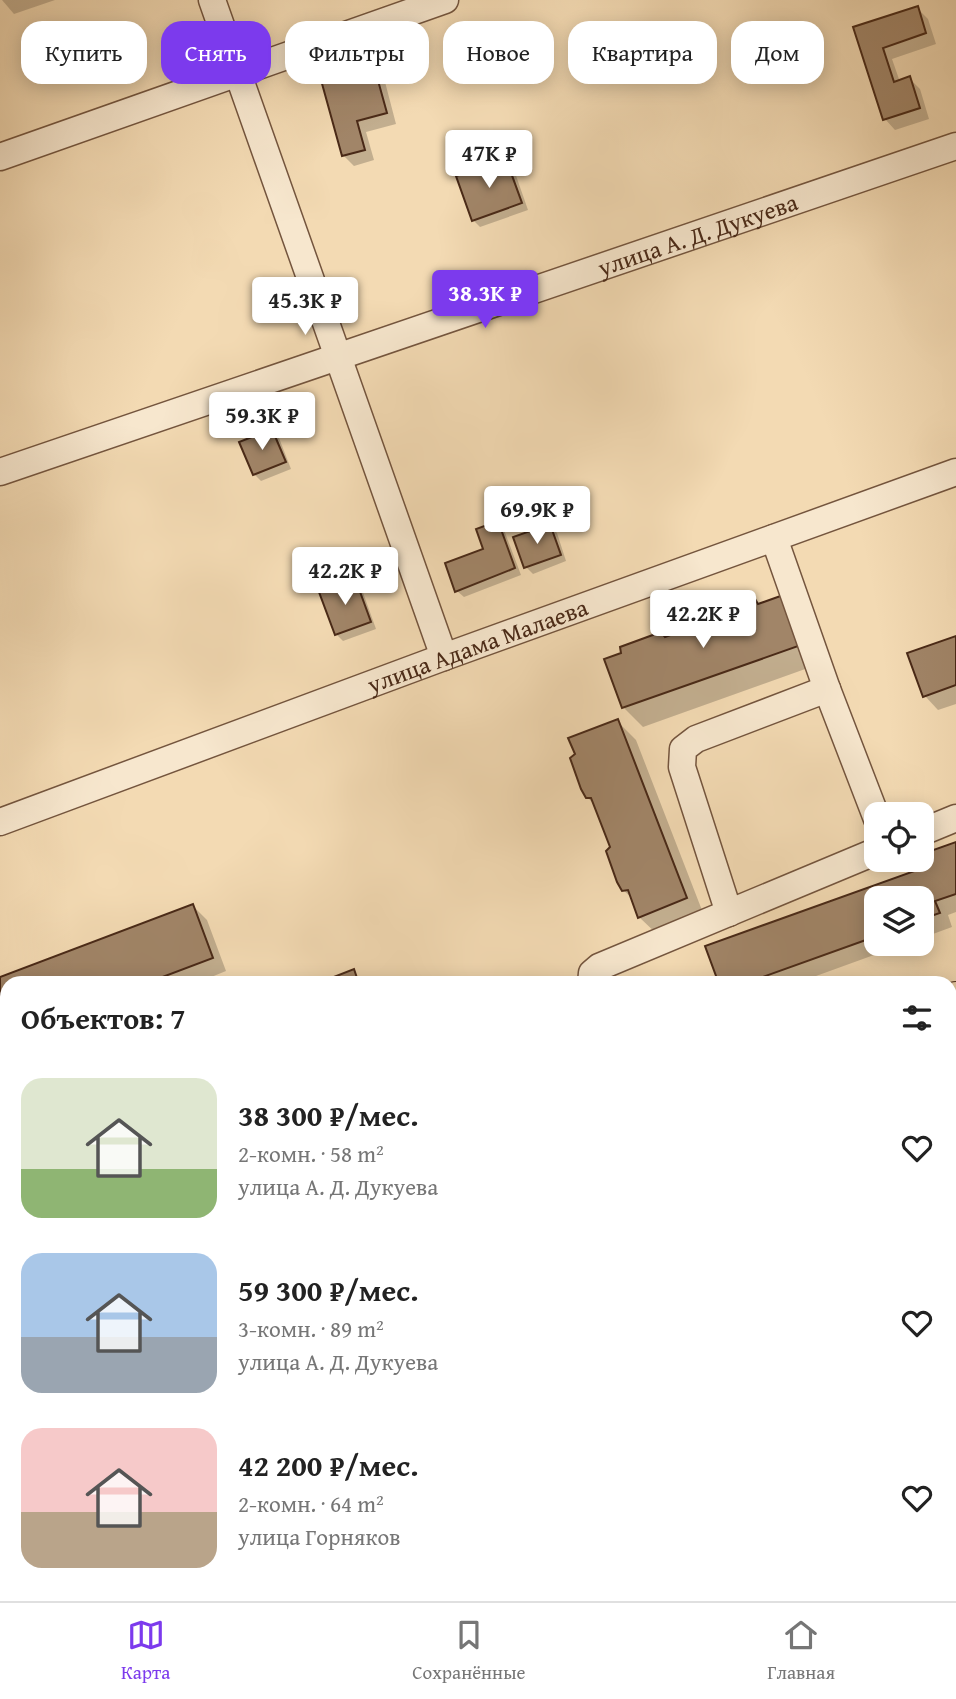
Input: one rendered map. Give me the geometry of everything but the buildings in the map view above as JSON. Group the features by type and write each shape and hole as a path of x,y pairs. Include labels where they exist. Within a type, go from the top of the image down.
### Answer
{"street":[{"path":"212,0 220,21"},
{"path":"271,62 445,0"},
{"path":"0,158 208,84"},
{"path":"243,84 444,657"},
{"name":"улица А. Д. Дукуева","path":"0,472 956,146"},
{"name":"улица Адама Малаева","path":"0,822 444,657 956,472"},
{"path":"774,538 870,802"},
{"path":"729,913 682,767 683,749 696,738 827,689"},
{"path":"934,827 956,818"},
{"path":"592,976 599,967 864,856"}]}
